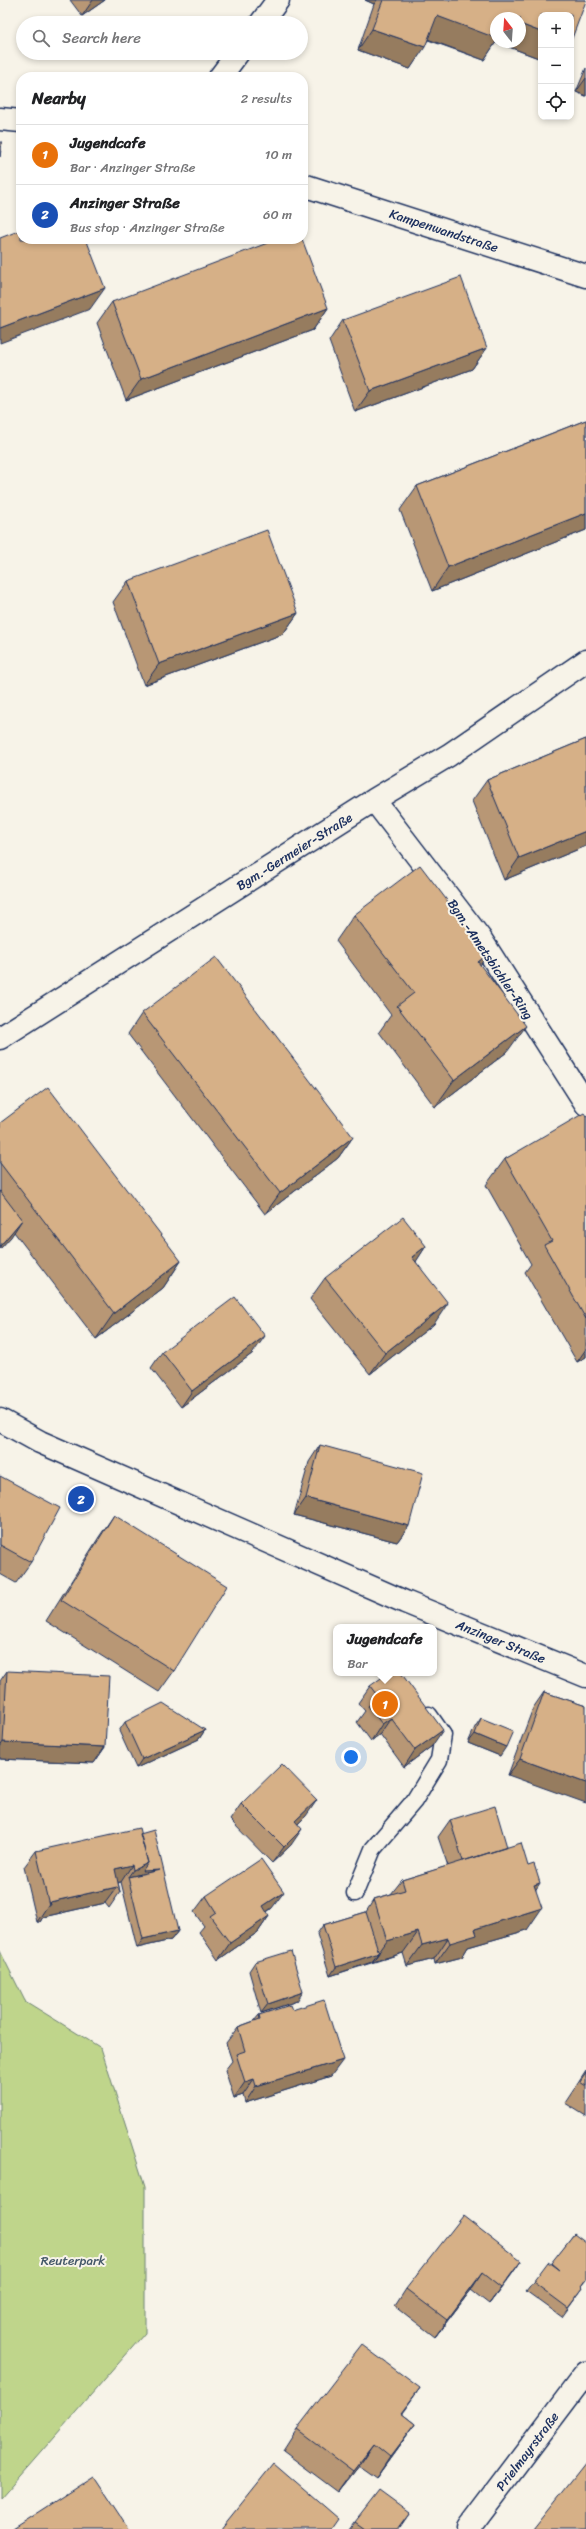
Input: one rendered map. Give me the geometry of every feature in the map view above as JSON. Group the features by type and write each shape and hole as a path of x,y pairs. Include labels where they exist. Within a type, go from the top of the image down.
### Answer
{"street":[{"path":"266,16 278,0"},
{"path":"224,72 233,60"},
{"path":"0,119 16,121"},
{"name":"Kampenwandstraße","path":"308,187 586,276"},
{"name":"Bgm.-Germeier-Straße","path":"0,1038 374,800 449,756 586,662"},
{"name":"Bgm.-Ametsbichler-Ring","path":"374,800 480,938 586,1104"},
{"name":"Anzinger Straße","path":"0,1420 40,1442 398,1599 586,1676"},
{"name":"Prielmayrstraße","path":"468,2529 586,2373"}],"lane":[{"path":"355,1893 373,1849 414,1800 439,1760 443,1735 418,1699"}],"green space":[{"name":"Reuterpark","path":"0,1951 25,2001 101,2048 145,2187 145,2333 0,2499"}],"building":[{"path":"383,0 586,0 574,33 574,12 538,12 538,31 526,26 526,12 490,12 490,36 437,16 425,47 372,29"},
{"path":"0,142 2,142 0,157"},
{"path":"16,232 16,244 88,244 105,288 0,328 0,238"},
{"path":"265,244 304,244 328,308 141,379 112,302"},
{"path":"461,277 487,348 370,391 343,320"},
{"path":"586,420 586,513 448,567 417,486"},
{"path":"267,530 298,613 159,664 128,581"},
{"path":"586,739 586,831 519,858 487,780"},
{"path":"420,865 488,954 478,962 526,1026 454,1080 397,1006 414,993 354,915"},
{"path":"216,957 353,1137 280,1193 142,1013"},
{"path":"48,1087 181,1261 114,1313 0,1163 0,1123"},
{"path":"584,1113 586,1116 586,1319 544,1245 552,1241 505,1159"},
{"path":"0,1191 22,1220 0,1246"},
{"path":"403,1217 426,1246 412,1257 448,1303 385,1353 325,1278"},
{"path":"235,1297 265,1336 192,1391 162,1352"},
{"path":"320,1445 423,1473 409,1526 306,1498"},
{"path":"0,1476 60,1508 31,1562 0,1545"},
{"path":"114,1515 227,1586 174,1671 61,1600"},
{"path":"7,1671 109,1676 105,1747 3,1742"},
{"path":"384,1676 403,1676 443,1730 415,1750 391,1718 382,1724 368,1706 379,1698 370,1686"},
{"path":"544,1692 586,1706 586,1783 520,1759"},
{"path":"163,1703 205,1730 142,1759 125,1722"},
{"path":"481,1718 513,1731 506,1747 475,1734"},
{"path":"282,1764 317,1800 295,1821 302,1829 284,1847 241,1804"},
{"path":"495,1806 507,1847 463,1861 450,1820"},
{"path":"139,1828 148,1863 133,1870 132,1865 115,1869 120,1892 117,1887 50,1902 51,1905 49,1905 36,1851"},
{"path":"154,1830 178,1931 143,1939 128,1877 160,1870 142,1871 148,1863 140,1834"},
{"path":"521,1843 528,1866 534,1864 540,1883 534,1885 542,1908 475,1929 477,1935 450,1943 448,1938 422,1945 418,1932 387,1941 374,1899 405,1890 402,1880"},
{"path":"261,1859 284,1892 263,1906 269,1916 230,1943 210,1916 216,1912 206,1896"},
{"path":"366,1912 379,1953 336,1967 323,1925"},
{"path":"291,1951 303,1992 268,2004 255,1962"},
{"path":"324,2000 343,2060 256,2086 254,2079 245,2082 236,2054 245,2051 238,2027 260,2019 259,2015 290,2005 292,2010"},
{"path":"586,2073 586,2086 580,2082"},
{"path":"463,2216 521,2261 501,2288 482,2273 447,2320 406,2289"},
{"path":"574,2234 586,2243 586,2279 581,2286 583,2288 568,2308 533,2282 548,2262 559,2270 551,2263"},
{"path":"362,2345 420,2388 401,2413 415,2424 390,2457 374,2444 353,2471 297,2429"},
{"path":"586,2462 586,2529 533,2529"},
{"path":"274,2463 339,2519 332,2529 221,2529"},
{"path":"94,2476 129,2529 12,2529"},
{"path":"379,2491 409,2513 397,2529 365,2529 355,2522"}],"place":[{"name":"Anzinger Straße","path":"81,1499"},
{"name":"Jugendcafe","path":"385,1704"}]}
